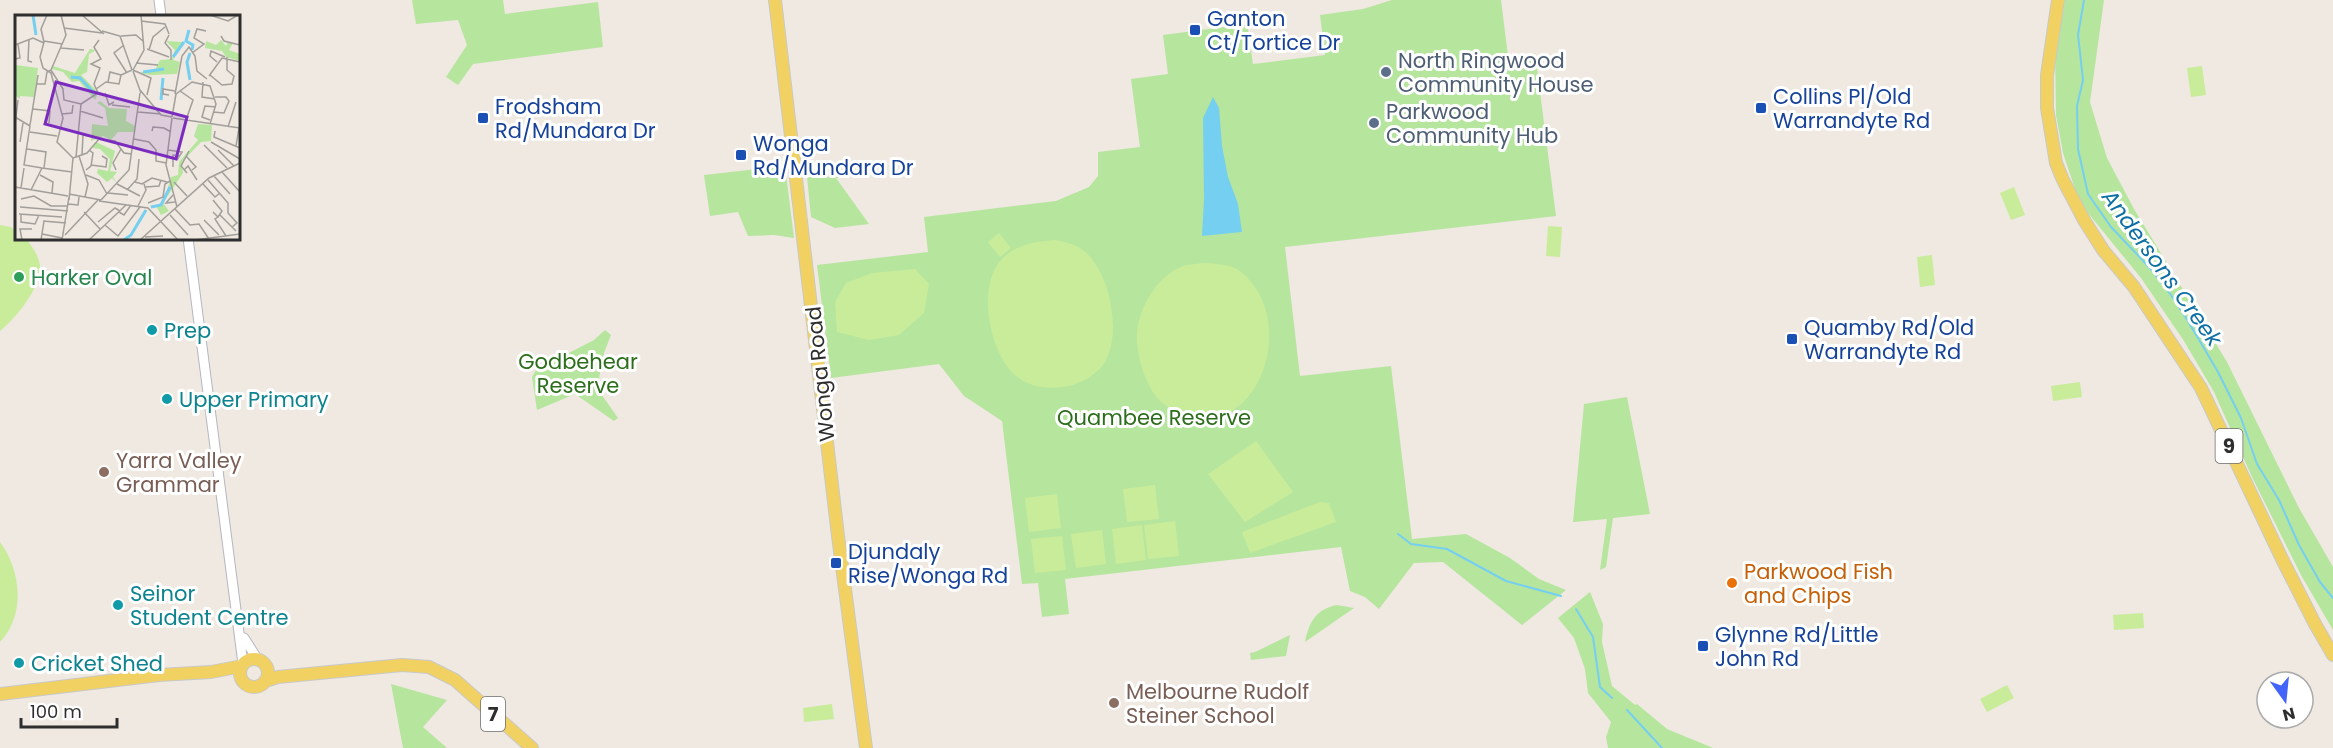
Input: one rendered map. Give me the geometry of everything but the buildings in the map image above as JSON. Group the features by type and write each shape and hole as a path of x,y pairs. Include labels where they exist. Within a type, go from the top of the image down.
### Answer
{"main road":[{"name":"Wonga Road","path":"775,0 838,536 866,748"},
{"name":"9","path":"2058,0 2047,75 2047,108 2056,163 2063,180 2103,250 2134,287 2201,388 2286,568 2333,655"},
{"name":"7","path":"0,694 153,676 211,672 250,660 299,676"},
{"path":"243,661 240,674 243,681"},
{"path":"262,664 265,681"},
{"name":"7","path":"211,672 243,681 253,687 278,677 402,665 429,667 455,680 532,748"}],"street":[{"path":"159,0 161,15"},
{"path":"188,240 243,661"},
{"path":"240,630 248,646 262,664"}],"green space":[{"path":"412,0 503,0 505,14 598,2 603,47 473,64 458,85 446,77 467,45 458,20 416,24"},
{"name":"Quambee Reserve","path":"1392,0 1501,0 1508,56 1535,53 1556,216 1285,247 1300,376 1391,366 1412,539 1466,534 1510,558 1539,579 1566,590 1522,625 1443,562 1414,563 1379,609 1365,597 1350,591 1341,547 1065,579 1069,614 1042,617 1038,583 1022,584 1002,421 964,396 939,364 831,378 817,265 928,252 924,217 1056,201 1089,187 1098,176 1098,152 1140,147 1131,79 1168,74 1163,35 1247,24 1253,64 1325,55 1320,15 1363,9"},
{"path":"2065,0 2104,0 2090,102 2107,158 2134,209 2227,362 2299,508 2333,567 2333,630 2301,575 2252,477 2214,392 2184,341 2141,278 2088,213 2076,192 2063,153 2056,115 2055,54"},
{"path":"2202,66 2206,95 2191,97 2187,68"},
{"path":"785,166 794,238 774,235 748,236 738,212 710,216 704,175"},
{"path":"867,173 869,175 836,178 869,224 835,228 811,217 807,177"},
{"path":"2014,187 2025,215 2011,220 2000,193"},
{"name":"Harker Oval","path":"0,225 11,227 15,231 15,240 27,240 37,255 40,266 32,293 20,311 0,331"},
{"path":"1548,226 1562,227 1560,257 1546,256"},
{"path":"999,233 1011,248 1000,257 988,242"},
{"path":"1055,240 1081,249 1093,261 1107,289 1113,322 1109,353 1103,365 1079,383 1047,388 1020,379 1005,364 993,335 988,301 989,286 1001,260 1013,250 1026,245"},
{"path":"1932,255 1935,285 1920,287 1917,257"},
{"path":"1205,263 1232,267 1240,271 1259,295 1268,323 1268,352 1259,380 1243,402 1222,416 1195,418 1165,405 1153,392 1138,353 1137,335 1145,304 1157,285 1183,266"},
{"path":"915,269 929,284 924,313 899,335 869,340 837,332 835,302 846,283 872,273"},
{"name":"Godbehear Reserve","path":"605,330 611,335 604,353 597,388 618,418 614,421 575,394 537,410 532,377 536,370 594,340"},
{"path":"2080,382 2082,397 2053,401 2051,386"},
{"path":"1627,397 1650,514 1613,518 1606,567 1600,570 1607,519 1573,522 1584,404"},
{"path":"1256,441 1293,492 1245,522 1208,474"},
{"path":"1155,485 1159,519 1127,522 1123,489"},
{"path":"1057,494 1061,528 1029,532 1025,498"},
{"path":"1320,502 1329,503 1336,522 1250,553 1242,532"},
{"path":"1175,521 1179,556 1148,559 1144,525"},
{"path":"1142,525 1146,560 1116,564 1112,529"},
{"path":"1102,530 1106,564 1076,568 1071,534"},
{"path":"1062,536 1066,570 1035,573 1031,539"},
{"path":"0,542 13,566 18,592 14,619 0,642"},
{"path":"1590,592 1603,624 1602,642 1612,686 1667,729 1713,748 1608,748 1606,737 1611,722 1588,693 1585,669 1574,638 1558,618"},
{"path":"1337,605 1354,608 1305,642 1311,623 1319,613"},
{"path":"2143,613 2144,628 2114,630 2113,615"},
{"path":"1290,635 1286,656 1251,660 1250,653"},
{"path":"391,684 447,700 423,727 447,748 403,748"},
{"path":"2007,685 2014,698 1987,712 1980,699"},
{"path":"832,704 834,719 804,722 803,708"}],"water":[{"path":"1213,97 1219,108 1222,146 1228,177 1238,204 1242,232 1202,236 1203,118"}],"waterway":[{"name":"Andersons Creek","path":"2084,0 2078,35 2083,80 2077,106 2078,149 2088,194 2111,227 2149,267 2188,321 2218,372 2241,418 2257,464 2279,500 2299,545 2320,582 2333,598"},
{"path":"1398,534 1411,544 1447,549 1506,581 1561,596"},
{"name":"Andersons Creek","path":"1576,609 1593,637 1600,687 1612,698"},
{"path":"1627,710 1662,748"}],"place":[{"name":"Ganton Ct/Tortice Dr","path":"1195,30"},
{"name":"North Ringwood Community House","path":"1386,72"},
{"name":"Collins Pl/Old Warrandyte Rd","path":"1761,108"},
{"name":"Frodsham Rd/Mundara Dr","path":"483,118"},
{"name":"Parkwood Community Hub","path":"1374,123"},
{"name":"Wonga Rd/Mundara Dr","path":"741,155"},
{"name":"Harker Oval","path":"19,277"},
{"name":"Prep","path":"152,330"},
{"name":"Quamby Rd/Old Warrandyte Rd","path":"1792,339"},
{"name":"Upper Primary","path":"167,399"},
{"name":"Yarra Valley Grammar","path":"104,472"},
{"name":"Djundaly Rise/Wonga Rd","path":"836,563"},
{"name":"Parkwood Fish and Chips","path":"1732,583"},
{"name":"Seinor Student Centre","path":"118,605"},
{"name":"Glynne Rd/Little John Rd","path":"1703,646"},
{"name":"Cricket Shed","path":"19,663"},
{"name":"Melbourne Rudolf Steiner School","path":"1114,703"}]}
